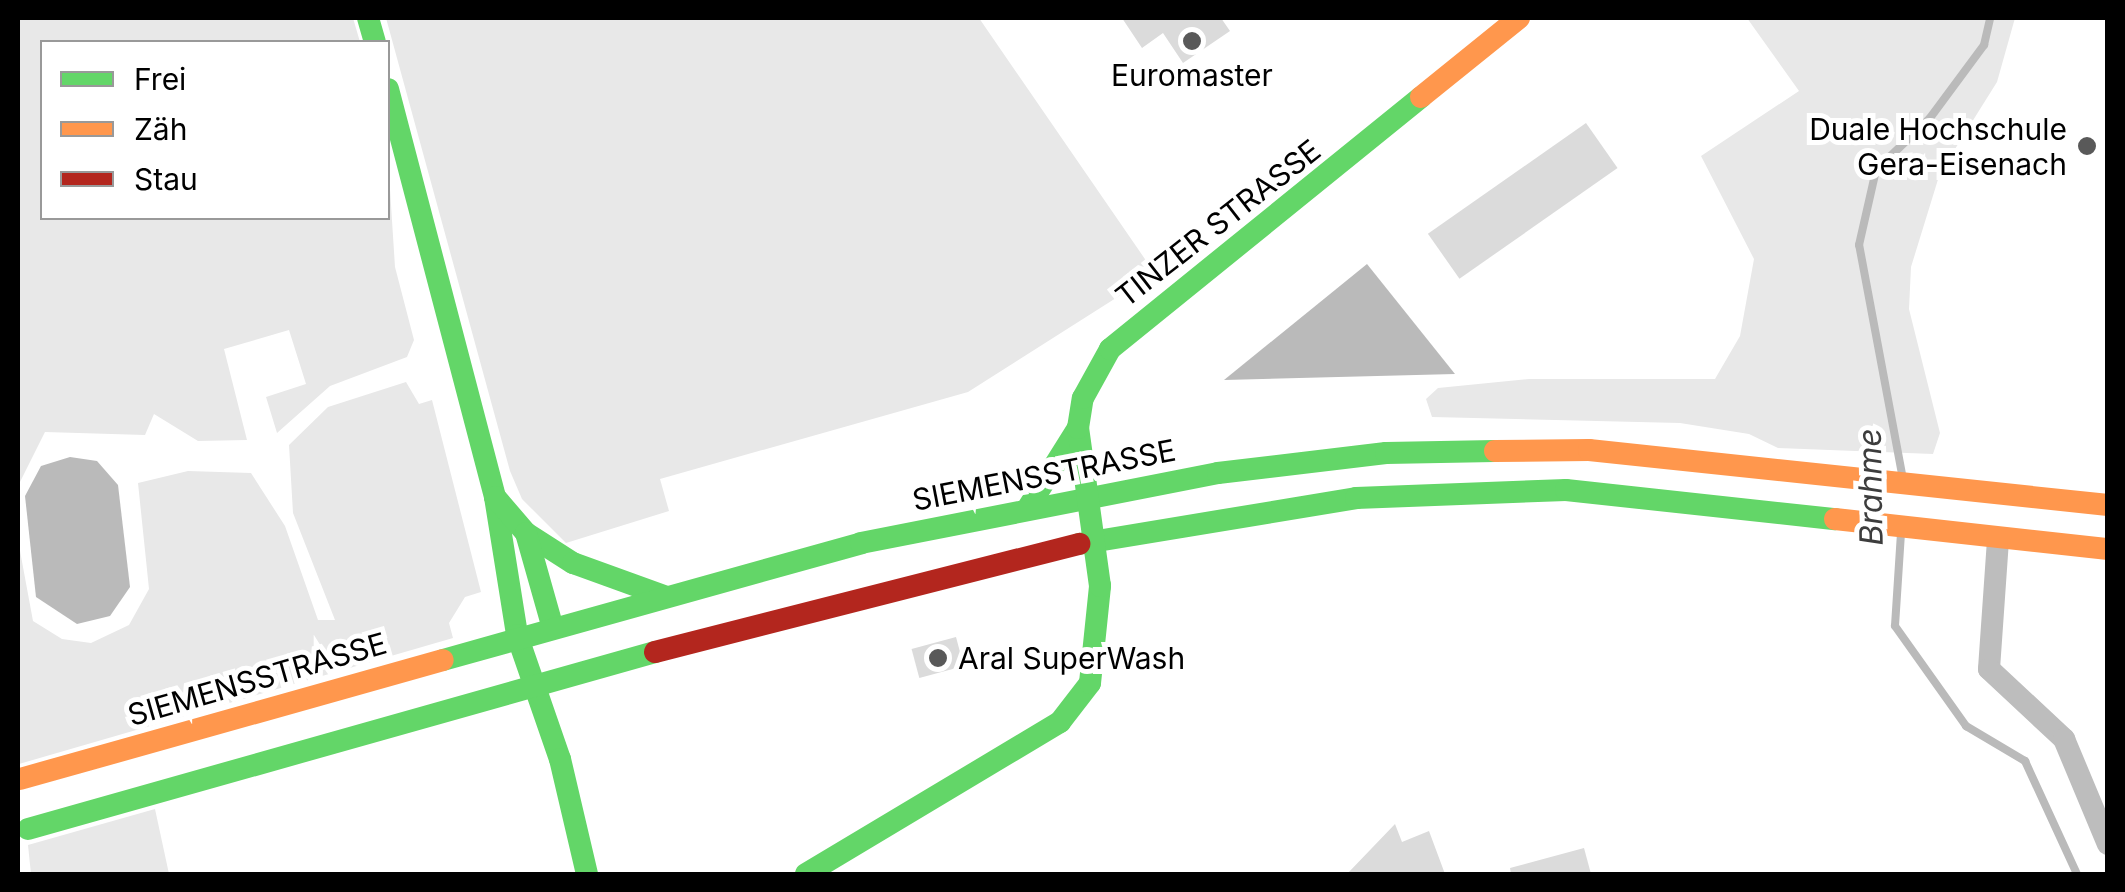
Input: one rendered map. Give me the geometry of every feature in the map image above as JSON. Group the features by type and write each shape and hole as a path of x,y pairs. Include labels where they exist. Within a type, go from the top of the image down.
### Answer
{"main road":[{"name":"TINZER STRASSE","path":"1097,540 1078,428 1091,380 1125,334 1519,18"},
{"path":"390,97 496,497 517,635 587,874"},
{"path":"1029,506 1078,428"},
{"name":"SIEMENSSTRASSE","path":"20,779 664,596 1029,506 1236,470 1484,448 1648,456 1925,491 2108,505"},
{"path":"28,829 534,687 1097,540 1319,503 1484,490 1678,499 1924,532 2108,550"},
{"path":"496,497 526,532 573,563 664,596"},
{"path":"1998,540 2004,498"},
{"path":"526,532 552,625 534,687"},
{"path":"806,874 863,842 1076,705 1098,657 1097,540"}],"street":[{"path":"1998,540 1989,669 2064,739 2108,844"}],"shaded area":[{"path":"18,18 353,18 359,40 40,40 40,220 390,220 390,189 395,267 414,340 407,357 330,386 277,433 266,397 306,384 289,330 224,349 247,440 198,441 154,414 145,435 45,432 18,486"},
{"path":"386,18 979,18 1147,262 1127,291 968,392 660,479 669,511 566,543 522,499 510,471"},
{"path":"1747,18 2015,18 1997,82 1940,173 1911,267 1909,309 1940,433 1933,454 1778,448 1749,434 1680,423 1432,417 1426,399 1438,388 1529,379 1715,379 1740,336 1754,259 1701,156 1799,91"},
{"path":"1367,264 1455,374 1224,380"},
{"path":"406,382 419,404 432,400 481,592 465,597 449,623 453,638 19,764 18,540 33,621 62,639 91,643 129,625 149,589 138,483 188,471 251,473 285,526 318,620 335,620 293,513 289,445 328,407"},
{"path":"70,457 97,461 118,485 130,587 110,616 77,624 36,597 25,496 41,466"},
{"path":"155,809 169,874 31,874 28,845"}],"building":[{"name":"Euromaster","path":"1122,18 1221,18 1230,31 1183,63 1163,33 1142,48"},
{"path":"1586,123 1618,168 1459,279 1428,234"},
{"name":"Aral SuperWash","path":"956,637 964,666 919,678 912,649"},
{"path":"1395,824 1402,842 1429,831 1445,874 1347,874"},
{"path":"1584,848 1591,874 1511,874 1510,868"}],"waterway":[{"name":"Brahme","path":"1902,474 1859,245 1876,170 1930,118 1984,45 1990,18"},
{"name":"Brahme","path":"1901,533 1895,626 1966,726 2025,761 2077,874"}],"traffic: fast":[{"path":"368,18 374,40"},
{"path":"390,97 495,497 517,635"},
{"path":"806,874 1060,722 1090,683 1100,586 1078,428 1083,398 1110,349 1421,97"},
{"path":"1029,506 1078,428"},
{"path":"443,660 861,543 1218,473 1386,453 1495,451"},
{"path":"1079,544 1356,498 1566,490 1835,519"},
{"path":"495,497 526,533 573,563 664,596"},
{"path":"526,533 552,625"},
{"path":"517,635 560,759 587,874"},
{"path":"28,829 655,652"}],"traffic: slow":[{"path":"1421,97 1519,18"},
{"path":"1495,451 1589,450 2108,505"},
{"path":"1835,519 2108,549"},
{"path":"20,779 443,660"}],"traffic: jam":[{"path":"655,652 1079,544"}],"place":[{"name":"Euromaster","path":"1192,41"},
{"name":"Duale Hochschule Gera-Eisenach","path":"2087,146"},
{"name":"Aral SuperWash","path":"938,658"}]}
